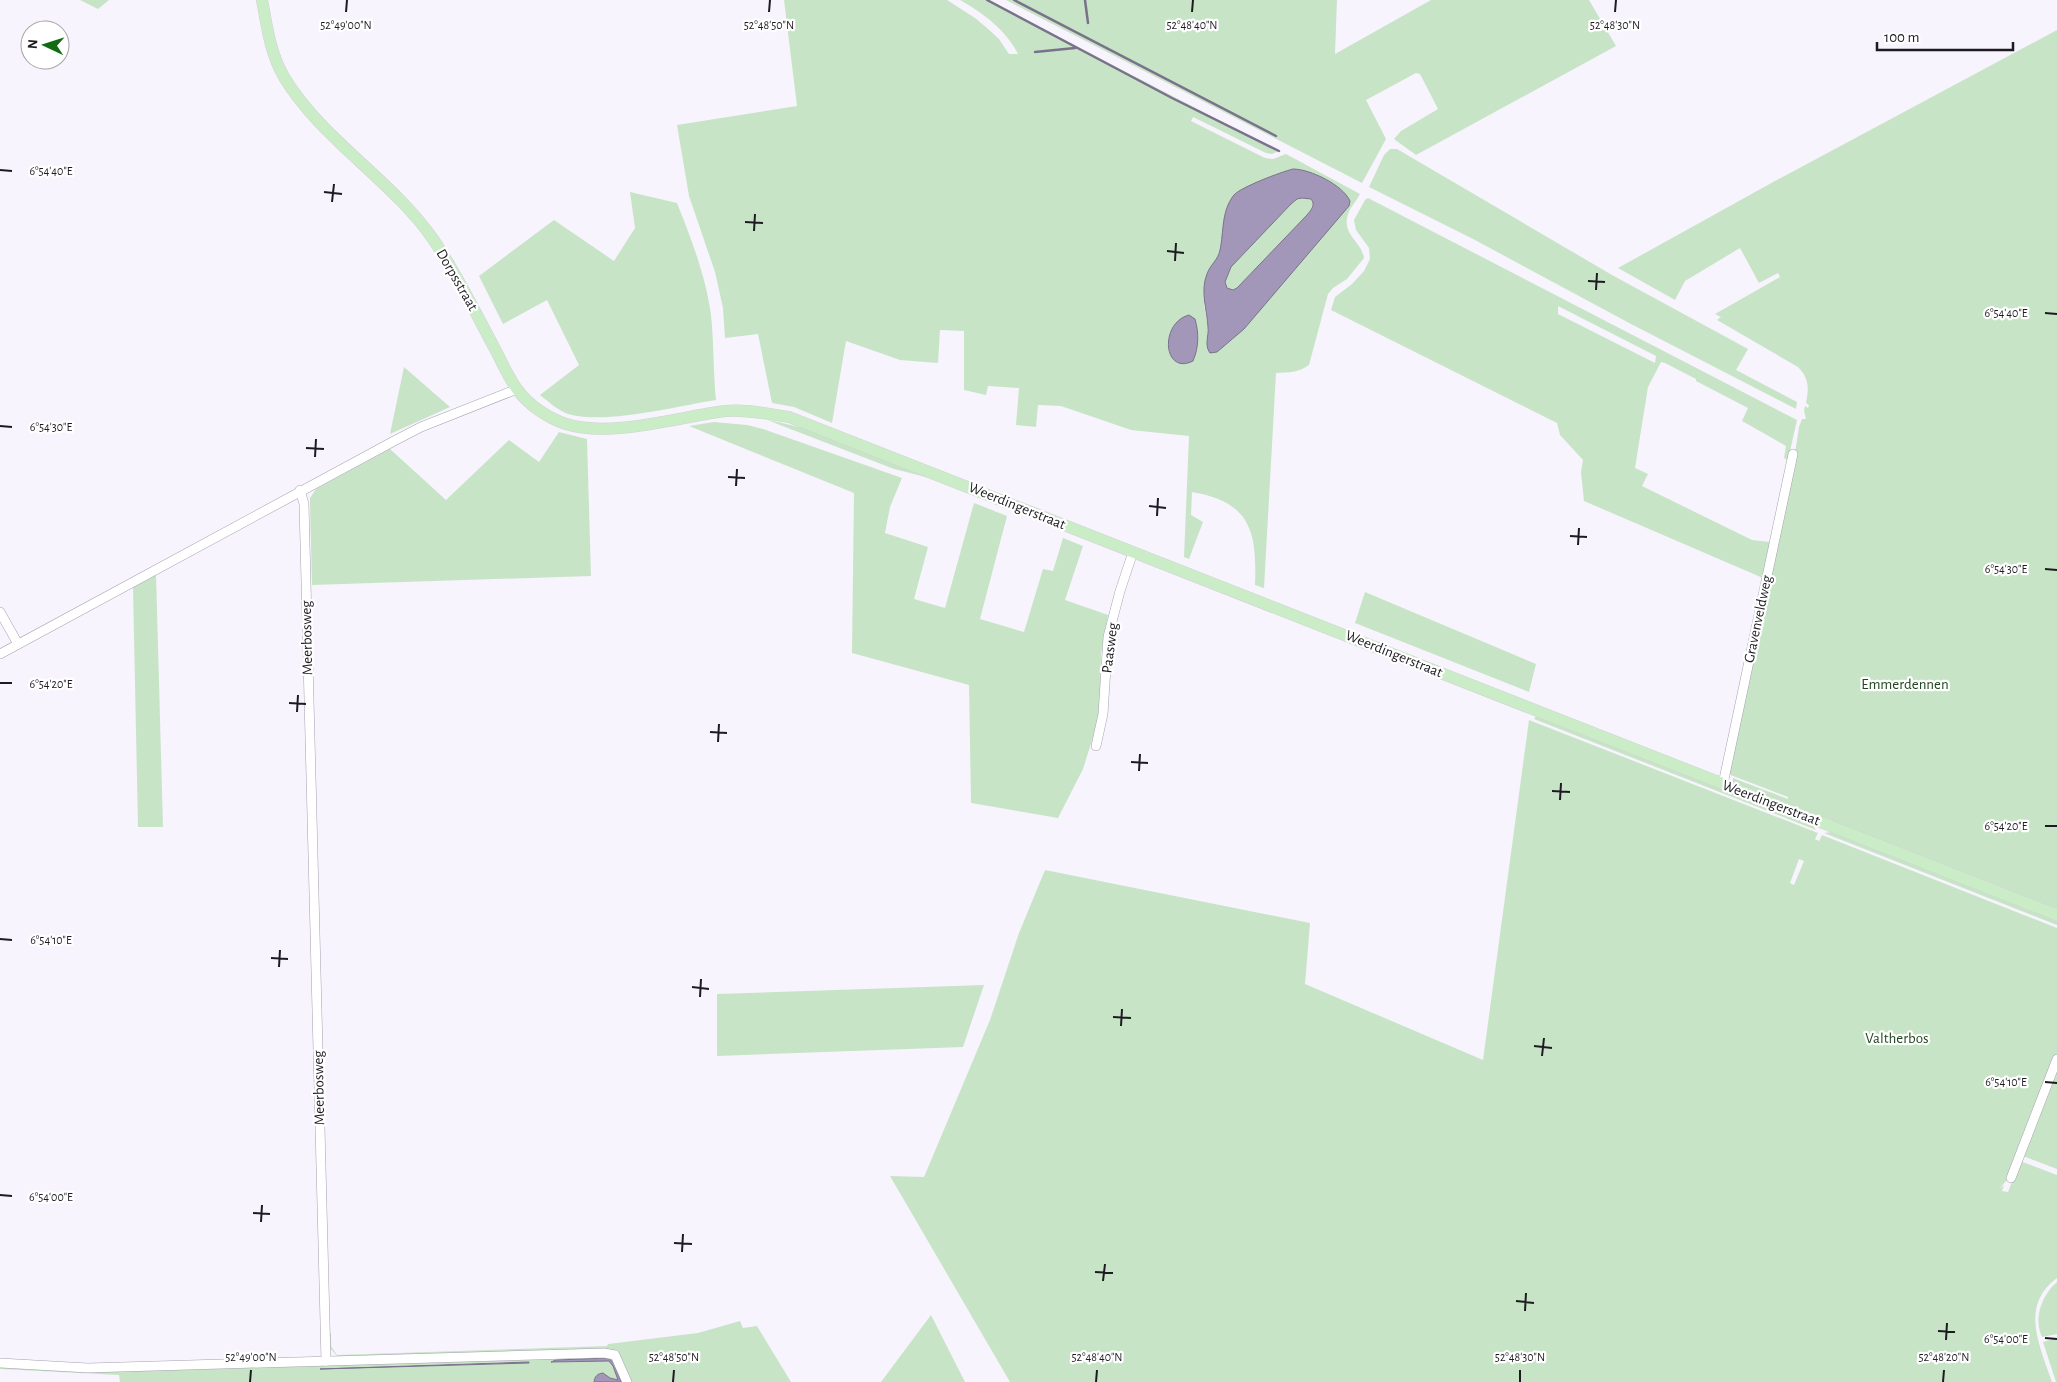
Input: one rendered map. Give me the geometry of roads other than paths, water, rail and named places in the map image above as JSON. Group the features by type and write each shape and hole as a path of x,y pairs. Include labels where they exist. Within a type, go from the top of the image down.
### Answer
{"main road":[{"name":"Dorpsstraat","path":"262,0 272,50 284,76 305,107 397,198 432,238 458,280 517,389 535,407 565,424 584,427 616,428 727,411"},
{"name":"Weerdingerstraat","path":"727,411 753,412 789,417 2057,915"}],"street":[{"path":"0,654 300,490 420,427 517,389"},
{"name":"Gravenveldweg","path":"1723,784 1793,454"},
{"name":"Meerbosweg","path":"300,490 304,504 326,1361"},
{"name":"Paasweg","path":"1096,746 1103,714 1108,637 1133,552"},
{"path":"0,612 18,644"},
{"path":"2011,1178 2057,1059"},
{"path":"0,1363 88,1368 604,1353 615,1355 627,1382"}],"waterway":[{"path":"987,0 1172,98 1279,151"},
{"path":"1014,0 1276,136"},
{"path":"1085,0 1088,23"},
{"path":"1035,52 1075,48"}],"park label":[{"name":"Emmerdennen","path":"1905,684"},
{"name":"Valtherbos","path":"1897,1038"}]}
